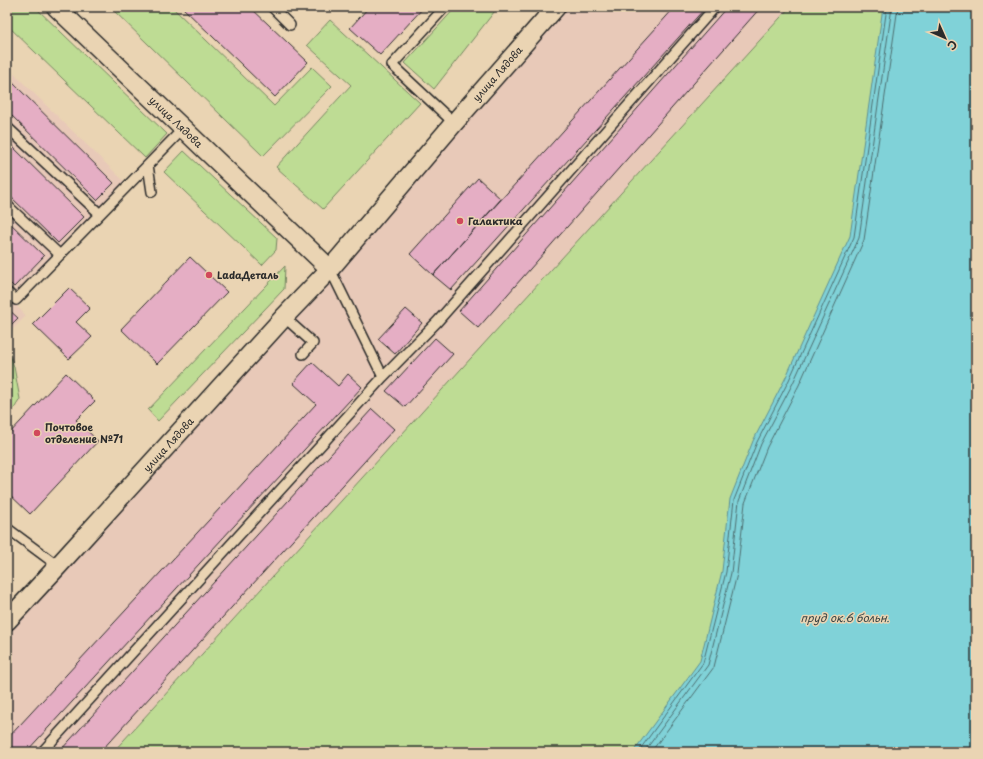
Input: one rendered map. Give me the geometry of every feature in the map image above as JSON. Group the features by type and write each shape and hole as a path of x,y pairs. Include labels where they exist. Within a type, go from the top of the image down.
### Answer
{"street":[{"name":"улица Лядова","path":"56,7 330,269"},
{"name":"улица Лядова","path":"7,621 284,317 330,269 454,123 556,7"}],"lane":[{"path":"272,7 290,25"},
{"path":"445,7 392,65 454,123"},
{"path":"42,752 383,377 437,322 716,7"},
{"path":"7,127 100,214"},
{"path":"7,292 16,300 183,129"},
{"path":"148,165 152,192"},
{"path":"7,205 60,255"},
{"path":"330,269 383,377"},
{"path":"284,317 313,343 303,354"},
{"path":"7,528 58,566"}],"shaded area":[{"path":"567,7 790,7 113,752 7,752 7,632 332,276"},
{"path":"7,67 131,188 17,306 26,316 7,335"}],"green space":[{"path":"7,7 35,7 167,134 145,158 7,25"},
{"path":"110,7 172,7 274,106 312,67 332,86 263,156"},
{"path":"456,7 498,7 434,89 405,63"},
{"path":"790,7 976,7 976,752 113,752"},
{"path":"330,20 420,103 323,209 276,167 351,85 307,45"},
{"path":"184,151 277,238 276,250 262,265 164,172"},
{"path":"285,266 284,289 158,421 148,410"},
{"path":"7,345 14,367 20,399 12,412 7,416"}],"water":[{"name":"пруд ок.6 больн.","path":"883,7 976,7 976,752 633,752 700,661 722,571 730,499 753,441 785,379 850,236"}],"building":[{"path":"182,7 250,7 308,62 275,97"},
{"path":"369,7 424,7 380,55 350,28"},
{"path":"675,7 706,7 451,290 433,275"},
{"path":"727,7 761,7 478,328 459,311"},
{"path":"7,77 114,183 97,200 7,111"},
{"path":"7,141 84,217 58,243 7,193"},
{"name":"Галактика","path":"478,178 501,199 433,275 410,254"},
{"path":"7,220 44,256 14,287 7,280"},
{"path":"190,257 227,292 157,364 121,329"},
{"path":"69,288 90,308 76,322 92,337 69,359 33,324"},
{"path":"7,308 18,318 7,329"},
{"path":"406,309 422,323 395,354 378,339"},
{"path":"435,338 453,354 405,407 386,391"},
{"path":"312,362 338,386 348,374 362,387 26,752 7,752 7,739 316,404 293,383"},
{"path":"66,373 95,401 76,420 98,441 30,514 7,492 7,436"},
{"path":"372,409 394,429 100,752 59,752"}],"place":[{"name":"Галактика","path":"460,221"},
{"name":"LadaДеталь","path":"209,275"},
{"name":"Почтовое отделение №71","path":"37,433"}]}
